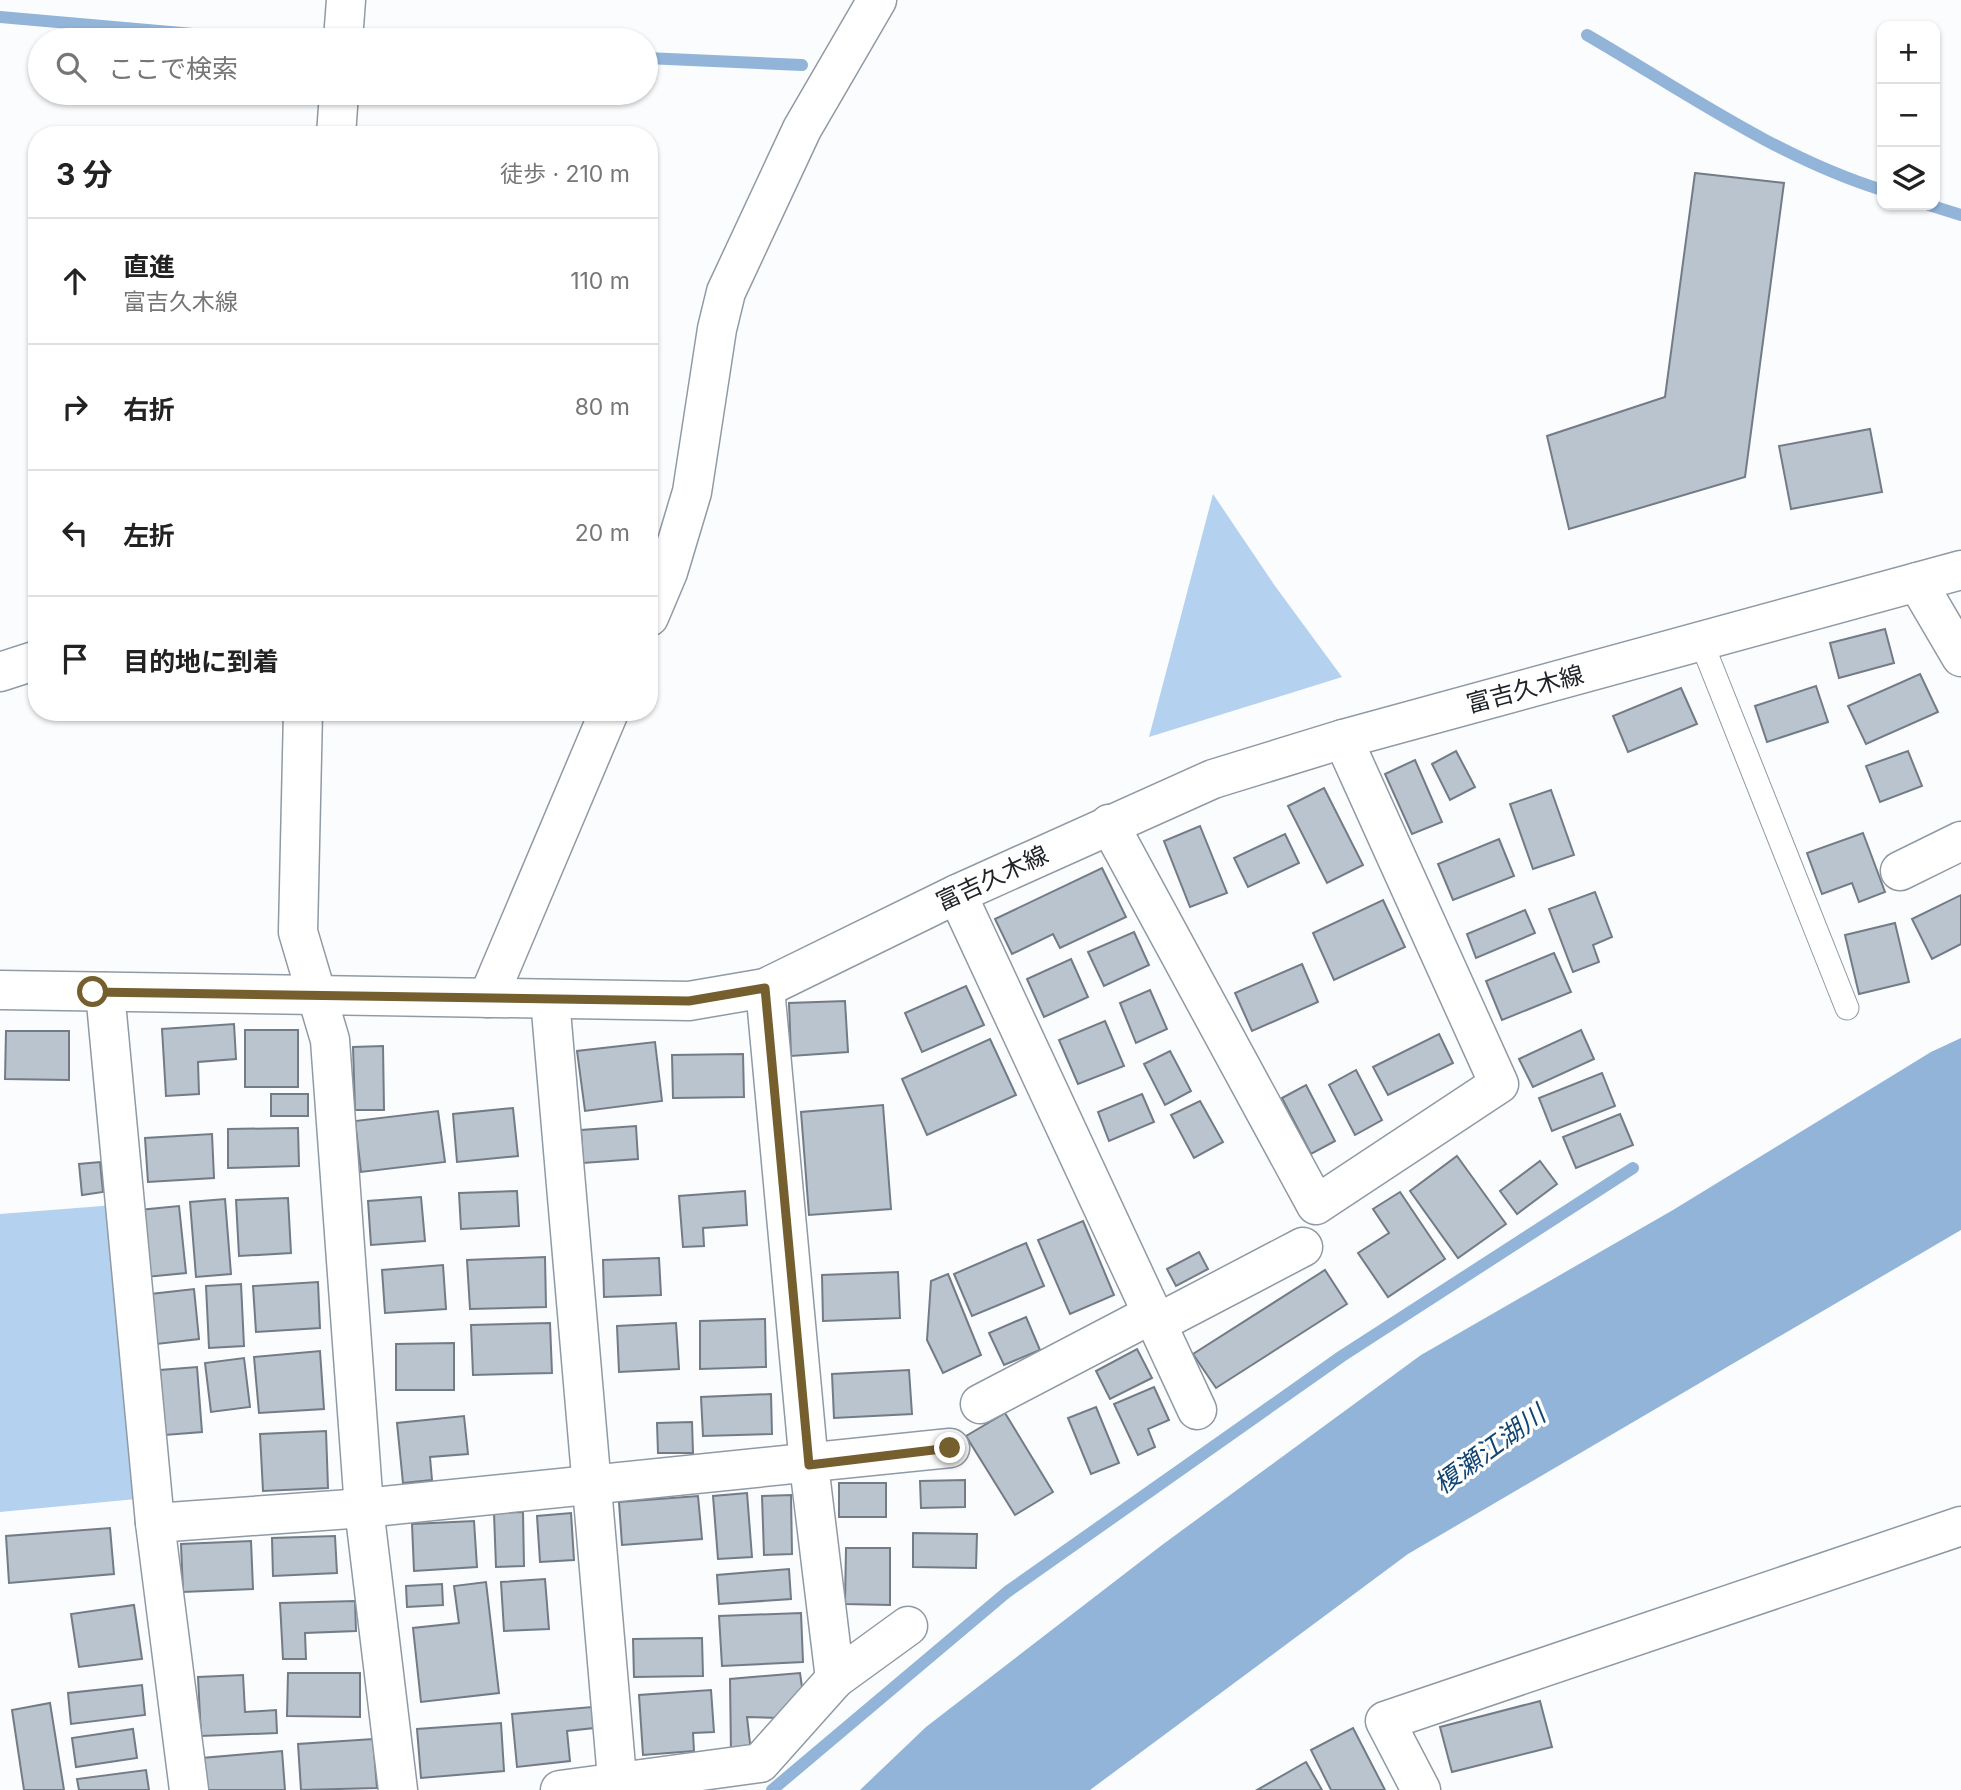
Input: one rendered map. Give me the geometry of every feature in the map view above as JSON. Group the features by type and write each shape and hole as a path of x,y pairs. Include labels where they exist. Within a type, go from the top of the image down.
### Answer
{"street":[{"path":"344,28 346,0"},
{"path":"658,596 668,572 692,492 716,330 726,292 803,129 877,0"},
{"path":"337,126 338,105"},
{"name":"富吉久木線","path":"0,990 689,1001 765,988 957,894 1213,779 1343,739 1961,570"},
{"path":"1917,582 1961,657"},
{"path":"0,672 28,663"},
{"path":"303,721 298,932 330,1040 365,1508 398,1790"},
{"path":"488,998 605,721"},
{"path":"1109,824 1316,1205 1499,1084 1343,739"},
{"path":"1900,871 1961,842"},
{"path":"957,894 1197,1410"},
{"path":"765,988 809,1465 835,1679"},
{"path":"105,992 155,1523 189,1790"},
{"path":"550,999 617,1786"},
{"path":"980,1404 1303,1247"},
{"path":"155,1523 365,1508 809,1465 950,1448"},
{"path":"1421,1790 1385,1721 1961,1526"},
{"path":"560,1790 617,1786 760,1763 835,1679 908,1626"}],"lane":[{"path":"1701,641 1847,1008"}],"shaded area":[{"path":"1213,494 1275,586 1342,677 1149,737"},
{"path":"115,1205 136,1499 0,1512 0,1214"}],"water":[{"name":"榎瀬江湖川","path":"1961,1038 1961,1230 1408,1554 1090,1790 860,1790 926,1727 1162,1545 1421,1355 1673,1210 1931,1052"}],"building":[{"path":"1695,173 1784,183 1745,477 1569,529 1547,436 1665,397"},
{"path":"1870,429 1882,492 1791,509 1779,446"},
{"path":"1885,629 1894,663 1839,678 1830,643"},
{"path":"1920,674 1938,712 1866,744 1848,706"},
{"path":"1816,686 1828,722 1767,742 1755,706"},
{"path":"1681,688 1697,724 1628,752 1613,716"},
{"path":"1456,751 1475,787 1450,800 1432,764"},
{"path":"1908,751 1922,786 1880,802 1866,766"},
{"path":"1415,760 1442,822 1412,834 1385,774"},
{"path":"1324,788 1363,865 1327,883 1288,806"},
{"path":"1551,790 1574,855 1533,869 1510,804"},
{"path":"1200,826 1227,893 1190,907 1164,841"},
{"path":"1863,833 1885,892 1859,902 1852,883 1822,894 1807,853"},
{"path":"1285,834 1299,863 1248,887 1234,858"},
{"path":"1499,839 1514,876 1453,900 1438,864"},
{"path":"1102,868 1126,917 1060,948 1053,934 1012,954 995,919"},
{"path":"1595,892 1612,937 1593,945 1599,962 1573,972 1549,909"},
{"path":"1961,895 1961,944 1932,959 1912,919"},
{"path":"1383,900 1405,947 1334,980 1313,933"},
{"path":"1525,910 1535,933 1476,958 1467,934"},
{"path":"1895,923 1909,982 1859,994 1845,935"},
{"path":"1134,932 1149,965 1104,986 1088,952"},
{"path":"1554,953 1571,992 1502,1020 1486,981"},
{"path":"1071,959 1088,997 1044,1017 1027,979"},
{"path":"1302,964 1318,1002 1252,1031 1235,993"},
{"path":"966,986 984,1025 922,1052 905,1013"},
{"path":"1150,990 1167,1029 1136,1043 1120,1003"},
{"path":"845,1001 848,1052 791,1056 789,1003"},
{"path":"1105,1021 1124,1066 1078,1084 1059,1040"},
{"path":"234,1024 236,1059 198,1062 199,1094 166,1096 162,1029"},
{"path":"245,1030 298,1030 298,1087 245,1087"},
{"path":"1581,1030 1594,1059 1533,1087 1519,1059"},
{"path":"6,1031 69,1031 69,1080 5,1079"},
{"path":"1439,1034 1453,1063 1388,1095 1373,1067"},
{"path":"990,1039 1016,1095 927,1135 902,1079"},
{"path":"655,1042 662,1101 585,1111 577,1051"},
{"path":"383,1046 384,1110 355,1110 353,1047"},
{"path":"1170,1051 1191,1091 1165,1105 1144,1064"},
{"path":"743,1054 744,1097 673,1098 672,1055"},
{"path":"1356,1070 1382,1120 1355,1135 1329,1085"},
{"path":"1602,1073 1615,1106 1552,1131 1539,1098"},
{"path":"1306,1085 1335,1141 1311,1154 1282,1098"},
{"path":"271,1094 308,1094 308,1116 271,1116"},
{"path":"1142,1094 1154,1122 1109,1141 1098,1112"},
{"path":"1200,1101 1223,1142 1194,1158 1171,1115"},
{"path":"883,1105 891,1209 809,1215 801,1112"},
{"path":"513,1108 518,1156 457,1162 453,1114"},
{"path":"438,1111 445,1162 361,1172 355,1121"},
{"path":"1620,1114 1633,1145 1576,1168 1563,1137"},
{"path":"636,1126 638,1159 583,1163 581,1130"},
{"path":"298,1128 299,1166 228,1168 228,1129"},
{"path":"212,1134 214,1178 148,1182 145,1138"},
{"path":"1457,1156 1506,1224 1458,1258 1410,1191"},
{"path":"1540,1161 1557,1184 1517,1214 1500,1191"},
{"path":"100,1162 103,1192 82,1195 79,1164"},
{"path":"517,1191 519,1226 461,1229 459,1193"},
{"path":"745,1191 747,1225 703,1228 704,1246 683,1247 679,1196"},
{"path":"1400,1192 1445,1259 1388,1297 1358,1253 1389,1233 1373,1209"},
{"path":"421,1197 425,1241 371,1245 368,1201"},
{"path":"288,1198 291,1253 239,1256 236,1200"},
{"path":"225,1199 231,1274 196,1277 190,1202"},
{"path":"179,1206 186,1273 146,1277 139,1210"},
{"path":"1083,1221 1114,1295 1070,1314 1038,1240"},
{"path":"1026,1243 1044,1286 972,1316 954,1274"},
{"path":"1199,1252 1208,1269 1176,1286 1167,1269"},
{"path":"545,1257 546,1307 470,1309 467,1260"},
{"path":"659,1258 661,1295 604,1297 603,1260"},
{"path":"443,1265 446,1309 385,1313 382,1270"},
{"path":"1325,1270 1347,1304 1216,1388 1193,1354"},
{"path":"898,1272 900,1318 823,1321 822,1275"},
{"path":"948,1274 981,1355 943,1373 927,1340 931,1281"},
{"path":"318,1282 320,1328 256,1332 253,1286"},
{"path":"241,1284 244,1346 209,1348 206,1286"},
{"path":"194,1289 199,1339 157,1344 151,1294"},
{"path":"1026,1317 1040,1350 1004,1365 989,1333"},
{"path":"765,1319 766,1367 700,1369 700,1321"},
{"path":"550,1323 552,1373 473,1375 471,1325"},
{"path":"676,1323 679,1369 619,1372 617,1326"},
{"path":"454,1343 454,1390 396,1390 396,1344"},
{"path":"1137,1349 1152,1378 1110,1399 1096,1371"},
{"path":"320,1351 324,1409 259,1413 254,1357"},
{"path":"244,1358 250,1407 211,1412 205,1363"},
{"path":"197,1367 202,1432 165,1435 160,1370"},
{"path":"909,1370 912,1414 834,1418 832,1374"},
{"path":"1154,1387 1169,1420 1148,1429 1155,1447 1138,1455 1114,1404"},
{"path":"771,1394 772,1434 703,1436 701,1397"},
{"path":"1096,1407 1119,1463 1091,1474 1068,1418"},
{"path":"1005,1413 1053,1492 1015,1515 966,1436"},
{"path":"464,1416 468,1454 430,1457 432,1480 403,1483 397,1423"},
{"path":"692,1422 693,1453 658,1453 657,1423"},
{"path":"326,1431 328,1488 263,1491 260,1434"},
{"path":"965,1480 965,1507 921,1508 920,1481"},
{"path":"839,1483 886,1483 886,1517 839,1517"},
{"path":"747,1493 752,1557 718,1559 713,1496"},
{"path":"791,1495 792,1554 764,1555 762,1496"},
{"path":"698,1496 702,1539 622,1545 619,1502"},
{"path":"523,1512 524,1566 496,1567 494,1513"},
{"path":"571,1513 574,1560 540,1562 537,1516"},
{"path":"474,1521 477,1567 414,1571 412,1524"},
{"path":"110,1528 114,1574 9,1583 6,1536"},
{"path":"913,1533 977,1534 976,1568 913,1567"},
{"path":"335,1536 337,1573 273,1576 272,1538"},
{"path":"251,1541 253,1589 183,1592 181,1544"},
{"path":"846,1548 890,1548 890,1605 845,1604"},
{"path":"789,1569 791,1599 719,1604 717,1575"},
{"path":"545,1579 549,1629 504,1631 501,1582"},
{"path":"486,1582 499,1693 421,1702 413,1628 459,1623 454,1586"},
{"path":"442,1584 443,1605 407,1607 406,1586"},
{"path":"355,1601 356,1631 305,1633 306,1659 283,1659 280,1603"},
{"path":"134,1605 142,1659 79,1667 71,1614"},
{"path":"801,1613 803,1662 722,1666 719,1616"},
{"path":"702,1638 703,1676 634,1677 633,1639"},
{"path":"288,1673 360,1673 360,1717 287,1716"},
{"path":"800,1673 804,1701 783,1718 747,1717 751,1752 731,1754 730,1679"},
{"path":"243,1675 245,1712 276,1710 277,1733 201,1736 198,1677"},
{"path":"142,1685 145,1715 71,1724 68,1693"},
{"path":"711,1690 714,1732 693,1733 694,1751 643,1755 639,1695"},
{"path":"1540,1701 1552,1747 1452,1772 1440,1727"},
{"path":"50,1703 64,1790 24,1790 12,1710"},
{"path":"592,1707 594,1728 567,1731 570,1761 517,1767 512,1714"},
{"path":"501,1723 504,1771 421,1778 417,1729"},
{"path":"1353,1728 1385,1790 1331,1790 1311,1750"},
{"path":"133,1729 137,1758 76,1767 72,1738"},
{"path":"373,1739 377,1788 301,1790 298,1744"},
{"path":"282,1751 285,1790 205,1790 202,1758"},
{"path":"1306,1762 1322,1790 1257,1790"},
{"path":"146,1770 149,1790 79,1790 77,1779"}],"waterway":[{"path":"0,17 125,28"},
{"path":"1587,35 1767,141 1805,160 1877,188"},
{"path":"658,59 802,65"},
{"path":"1940,208 1961,215"},
{"path":"772,1790 1007,1592 1342,1356 1633,1168"}],"route":[{"path":"93,992 689,1001 765,988 809,1465 950,1448"}]}
